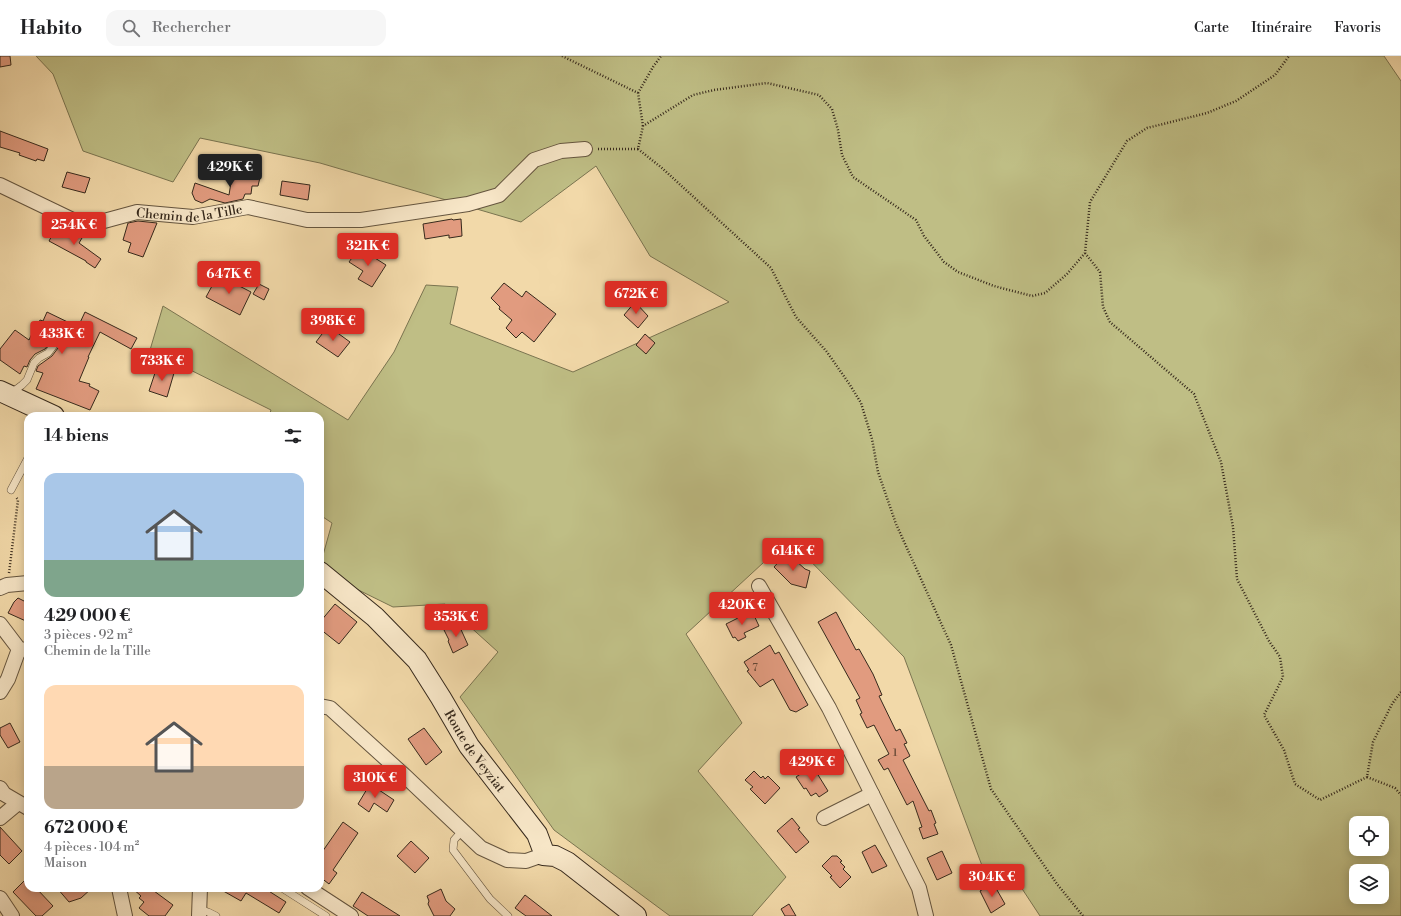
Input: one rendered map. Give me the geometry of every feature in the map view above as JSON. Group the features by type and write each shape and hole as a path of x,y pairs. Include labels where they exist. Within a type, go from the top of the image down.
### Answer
{"street":[{"name":"Chemin de la Tille","path":"0,185 78,223 93,224 138,212 193,217 248,207 307,220 361,220 468,204 499,195 534,160 561,151 585,149"},
{"path":"4,393 41,412"},
{"name":"Route de Veyziat","path":"324,575 375,617 417,660 469,746 537,834 543,850 543,855"},
{"path":"4,587 24,584"},
{"path":"759,586 829,708 919,888 926,916"},
{"path":"0,624 23,650 0,692"},
{"path":"324,707 330,708 482,848 507,860 526,860 543,855 555,856 567,862 636,916"},
{"path":"0,788 4,794 23,805"},
{"path":"824,818 872,794"},
{"path":"0,818 23,805"},
{"path":"120,892 125,916"},
{"path":"199,912 200,892"},
{"path":"314,892 351,916"},
{"path":"0,898 12,916"}],"lane":[{"path":"4,393 22,385 27,380 34,363 48,353 57,342"},
{"path":"11,490 24,466"},
{"path":"462,831 454,840 453,850 490,899 508,916"},
{"path":"288,892 326,916"},
{"path":"199,912 208,912 216,916"}],"path":[{"path":"562,56 638,93"},
{"path":"638,149 643,126 638,93 661,56"},
{"path":"643,126 693,95 714,90 767,84 819,95 832,109 838,130 842,155 852,177 916,220 924,236 944,262 958,272 994,286 1032,296 1045,293 1067,274 1084,253 1090,202 1127,141 1147,128 1207,113 1236,101 1275,75 1289,56"},
{"path":"585,149 638,149 662,168 771,268 796,317 827,352 850,385 861,403 872,439 878,472 896,524 951,645 991,789 1057,884 1083,916"},
{"path":"1084,253 1100,272 1103,307 1110,322 1194,394 1222,462 1233,527 1237,579 1269,641 1280,657 1283,677 1264,715 1284,750 1295,784 1320,800 1367,777 1395,788 1401,795"},
{"path":"4,587 18,500"},
{"path":"1367,777 1373,742 1392,704 1401,692"}],"shaded area":[{"path":"36,56 1384,56 1401,81 1401,916 1040,916 1013,875 984,871 904,657 789,539 686,634 742,723 698,771 786,877 752,916 670,916 554,830 460,697 498,652 445,604 393,607 324,573 324,552 332,523 324,518 324,412 270,412 271,410 150,350 163,306 348,420 394,352 426,285 458,287 450,324 573,372 729,302 650,256 596,166 521,222 320,163 200,138 173,182 83,151 53,74"}],"building":[{"path":"0,56 10,56 11,65 0,67"},
{"path":"0,131 48,149 44,161 37,159 36,161 19,155 20,153 0,147"},
{"path":"236,167 261,173 258,186 252,186 251,194 245,194 243,199 225,203 210,199 202,203 195,200 192,193 195,183 229,195 232,176 234,177"},
{"path":"67,172 90,178 85,193 62,187"},
{"path":"282,181 310,185 308,200 280,195"},
{"path":"461,219 462,236 449,238 449,235 425,239 423,224"},
{"path":"138,221 157,223 143,257 128,252 131,243 123,240 128,223"},
{"path":"58,225 82,238 79,243 101,259 95,268 86,261 49,241"},
{"path":"359,248 386,265 372,287 358,279 363,271 349,262"},
{"path":"218,275 251,292 240,315 206,297"},
{"path":"504,283 522,297 526,291 556,314 534,342 522,332 516,338 506,328 512,320 499,309 500,307 491,298"},
{"path":"259,284 269,289 264,300 253,294"},
{"path":"635,302 648,316 638,328 624,315"},
{"path":"47,312 78,327 85,312 137,338 131,349 100,332 79,381 90,384 89,386 99,391 90,410 36,389 43,373 36,371 38,366 52,356 61,344 62,339 60,337 55,337 45,349 35,354 27,367 24,366 20,374 0,360 0,349 15,330 29,340 36,325 37,326 40,320 43,321"},
{"path":"328,326 350,342 338,357 316,342"},
{"path":"645,334 655,343 646,354 636,345"},
{"path":"157,367 174,373 167,397 149,391"},
{"path":"786,554 793,561 795,560 805,569 810,571 806,588 791,584 774,567"},
{"path":"18,598 24,601 24,620 8,613"},
{"path":"335,604 357,622 339,644 324,632 324,617"},
{"path":"752,611 759,626 744,633 746,637 738,641 735,637 733,638 726,624"},
{"path":"836,612 856,650 859,649 873,674 882,695 879,696 896,731 900,729 907,743 904,744 910,756 903,760 929,811 931,810 938,834 923,839 919,828 922,827 913,801 907,805 888,768 884,770 878,760 889,754 874,725 867,728 860,714 862,713 856,700 860,698 818,622"},
{"path":"458,623 468,645 453,653 444,630"},
{"path":"770,645 775,654 779,652 808,705 796,712 790,710 773,679 760,687 747,671 749,670 744,662"},
{"path":"10,723 20,742 8,748 0,735 0,728"},
{"path":"424,728 442,752 426,765 408,739"},
{"path":"811,767 813,771 815,770 828,791 819,797 816,793 811,796 796,777"},
{"path":"754,771 761,778 763,776 765,779 768,776 780,788 765,804 750,789 753,787 745,780"},
{"path":"370,784 394,800 387,812 374,803 369,812 358,804"},
{"path":"792,818 800,828 798,829 809,842 796,853 777,831"},
{"path":"343,822 358,833 333,870 337,873 329,884 324,880 324,849"},
{"path":"0,827 22,851 9,864 0,855"},
{"path":"411,841 429,858 415,873 397,856"},
{"path":"875,845 887,866 872,873 862,852"},
{"path":"942,851 952,873 937,880 927,858"},
{"path":"832,856 837,856 842,861 840,862 845,867 843,869 851,877 840,888 830,877 832,876 822,866"},
{"path":"24,881 24,892 40,892 53,906 42,916 36,916 13,892"},
{"path":"993,883 1005,904 991,913 980,891"},
{"path":"441,889 446,901 455,909 450,916 434,916 428,904 429,901 427,896"},
{"path":"60,892 88,892 81,898 69,902"},
{"path":"136,892 155,892 173,905 165,916 149,916 139,908 144,902 139,898 141,896"},
{"path":"225,892 270,892 286,902 279,913 246,893 241,901"},
{"path":"362,892 400,916 368,916 353,906"},
{"path":"525,895 552,916 526,916 515,908"},
{"path":"789,904 796,916 785,916 781,909"}]}
